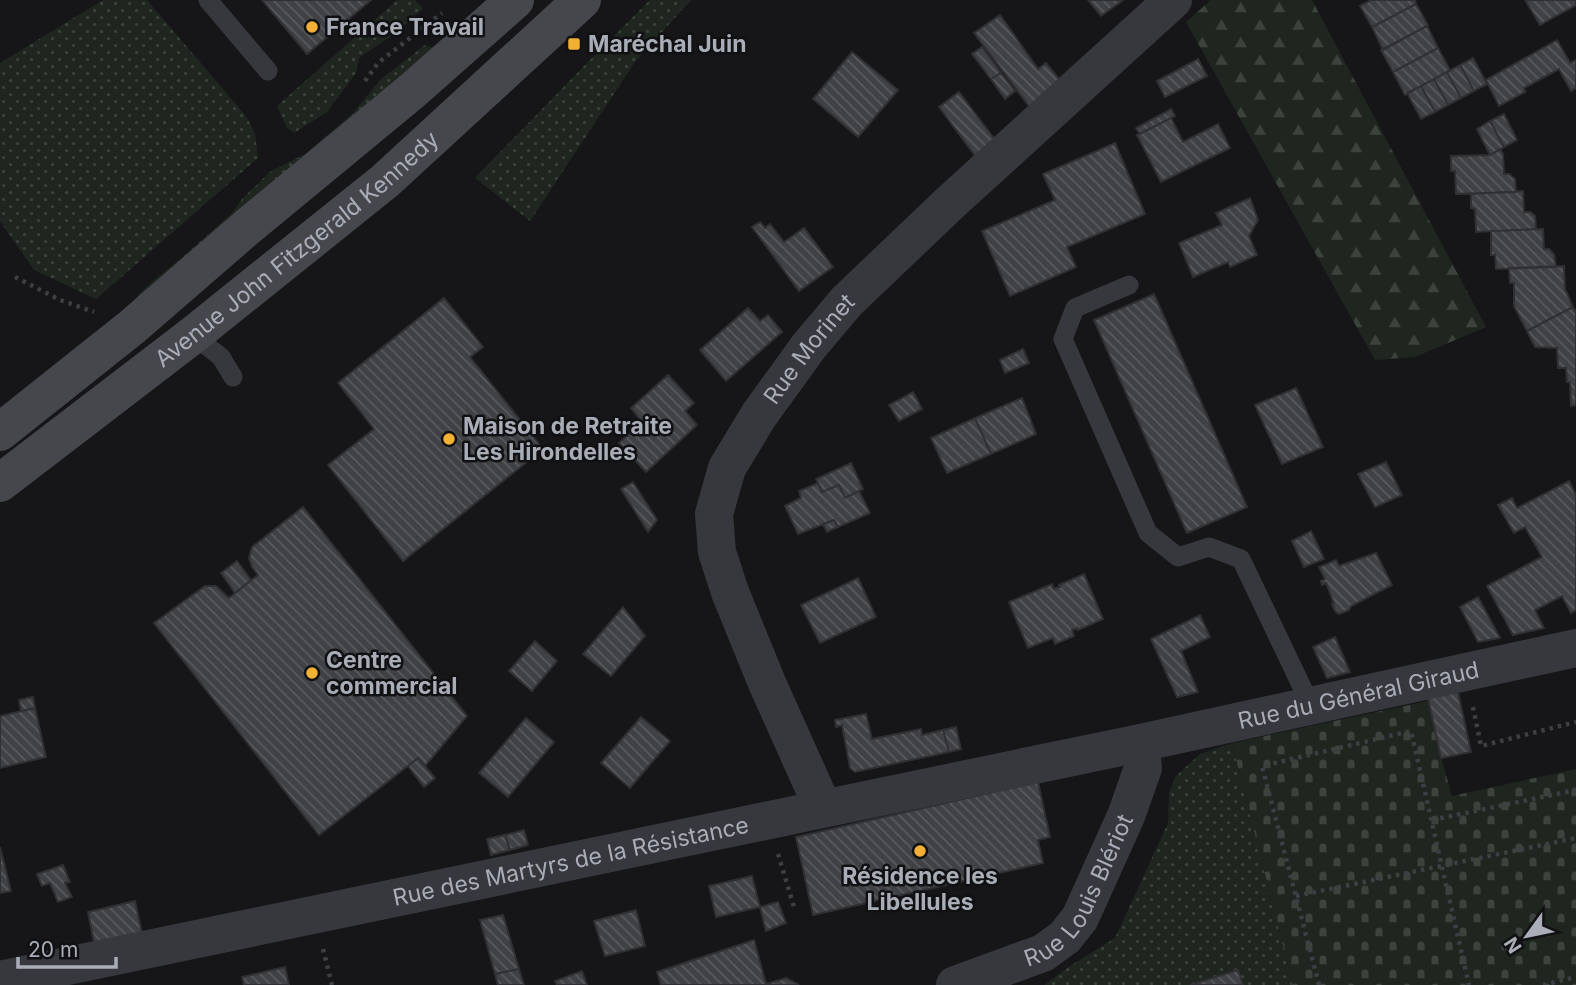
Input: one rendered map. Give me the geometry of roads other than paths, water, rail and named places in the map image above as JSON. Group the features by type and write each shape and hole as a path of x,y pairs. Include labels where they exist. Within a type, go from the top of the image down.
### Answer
{"main road":[{"name":"Avenue John Fitzgerald Kennedy","path":"0,432 132,327 310,174 412,91 515,0"},
{"name":"Avenue John Fitzgerald Kennedy","path":"0,483 193,335 386,181 582,0"},
{"path":"310,174 342,180 361,200"},
{"path":"193,335 183,321 183,300 188,291 246,228"}],"street":[{"name":"Rue Morinet","path":"822,808 767,683 730,592 717,552 714,514 727,468 759,415 809,346 846,301 1173,0"},
{"name":"Rue du Général Giraud","path":"1140,743 1576,648"},
{"name":"Rue des Martyrs de la Résistance","path":"0,980 1140,743"},
{"name":"Rue Louis Blériot","path":"955,985 994,979 1043,953 1065,937 1080,918 1126,816 1143,768 1140,743"}],"lane":[{"path":"208,0 268,71"},
{"path":"1129,285 1075,308 1063,339 1148,533 1178,557 1209,547 1241,559 1311,706"},
{"path":"193,335 221,358 233,377"}],"place":[{"name":"France Travail","path":"312,27"},
{"name":"Maréchal Juin","path":"574,44"},
{"name":"Maison de Retraite Les Hirondelles","path":"449,439"},
{"name":"Centre commercial","path":"312,673"},
{"name":"Résidence les Libellules","path":"920,851"}]}
